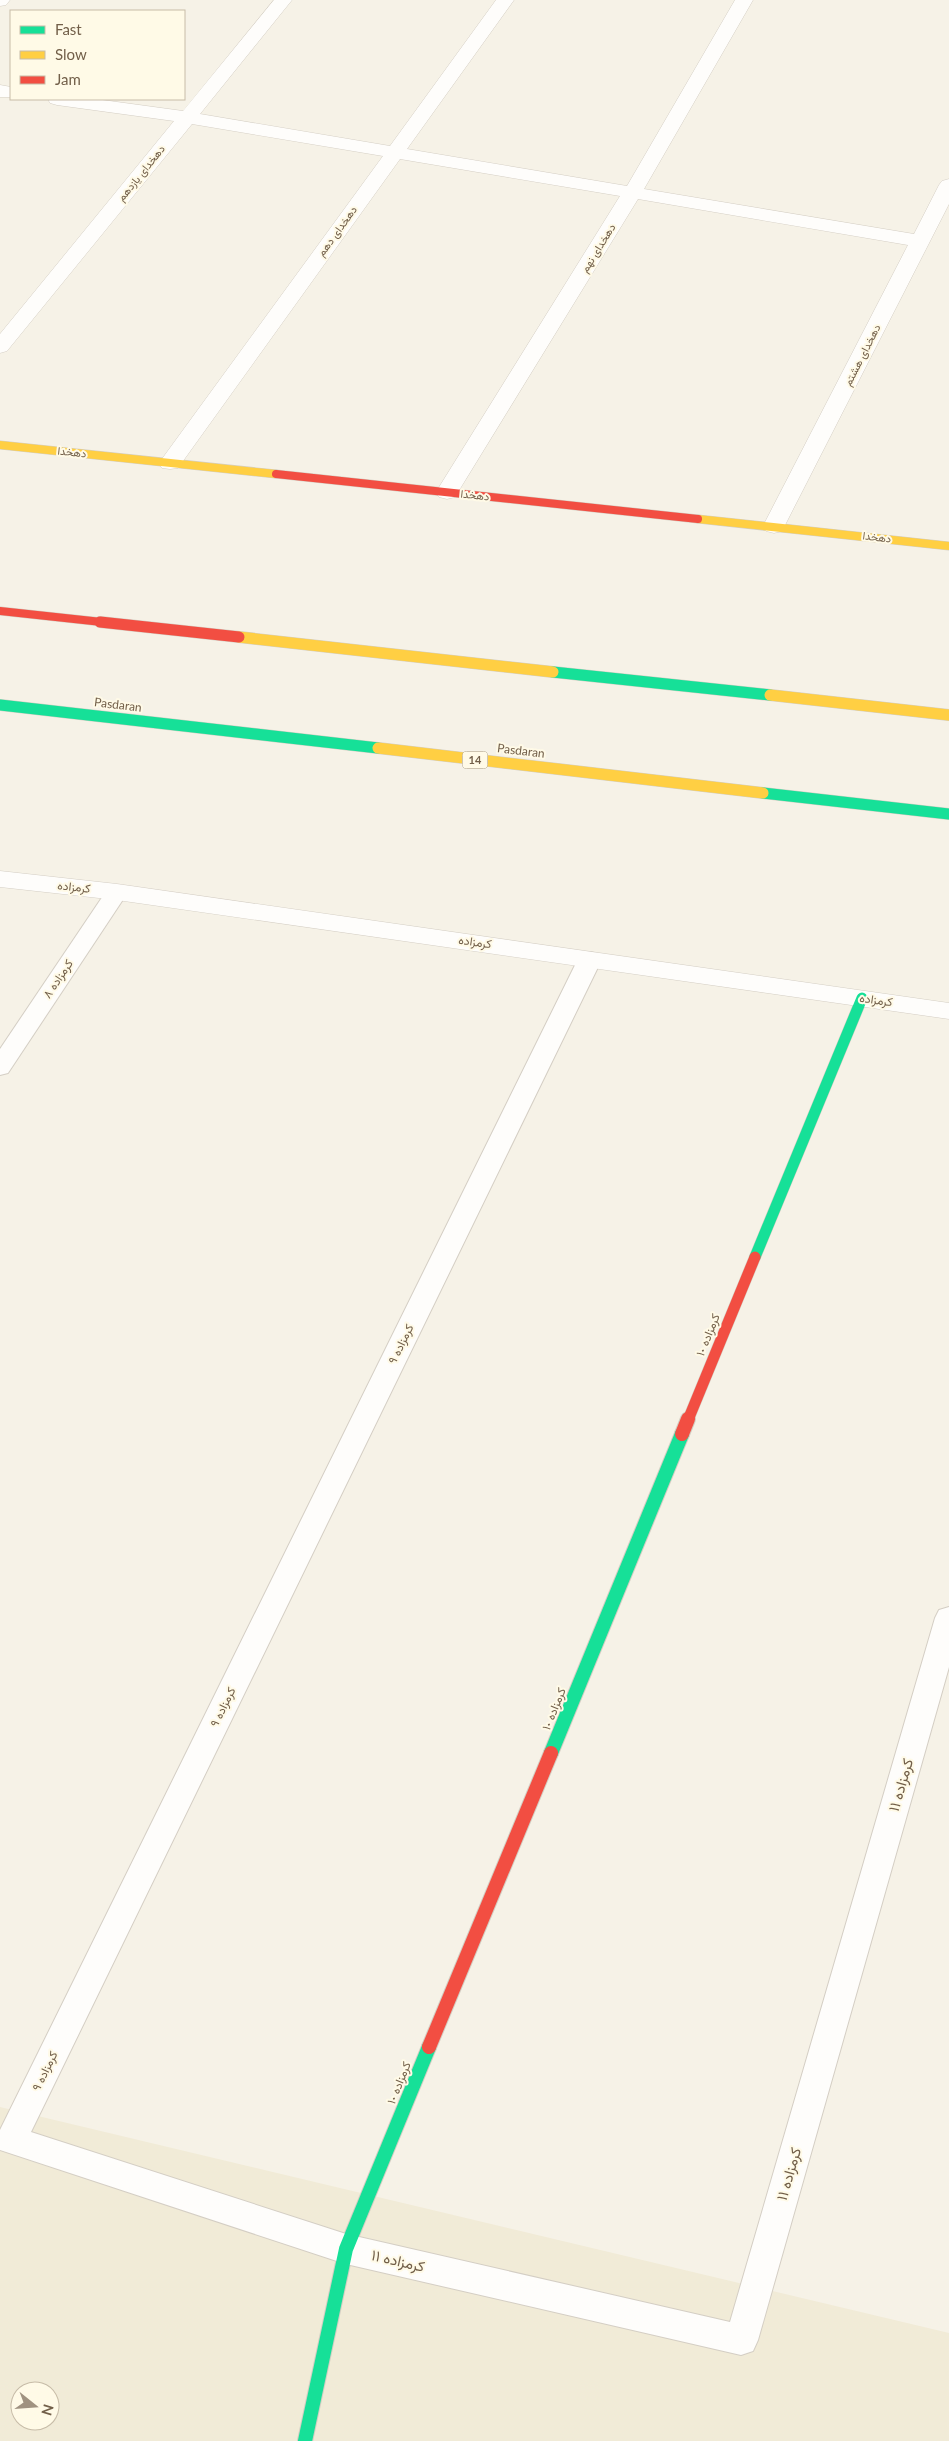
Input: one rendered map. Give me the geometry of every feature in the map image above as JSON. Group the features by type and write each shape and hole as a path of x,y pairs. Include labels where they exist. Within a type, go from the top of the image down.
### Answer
{"main road":[{"name":"دهخدا","path":"0,445 949,546"},
{"path":"0,611 949,715"},
{"name":"Pasdaran","path":"0,705 949,814"},
{"name":"کرمزاده ١٠","path":"305,2441 346,2249 862,998"}],"street":[{"name":"دهخدای یازدهم","path":"0,347 283,0"},
{"name":"دهخدای دهم","path":"170,463 393,152 505,0"},
{"name":"دهخدای نهم","path":"448,492 632,193 744,0"},
{"path":"64,100 186,117 920,241"},
{"name":"دهخدای هشتم","path":"774,526 949,185"},
{"name":"کرمزاده","path":"0,879 116,892 590,958 949,1011"}],"lane":[{"name":"کرمزاده ٨","path":"0,1067 116,892"},
{"name":"کرمزاده ٩","path":"346,2249 11,2140 590,958"},
{"name":"کرمزاده ١١","path":"346,2249 741,2340 949,1618"}],"shaded area":[{"path":"0,2107 949,2333 949,2441 0,2441"}],"traffic: fast":[{"path":"553,672 770,695"},
{"path":"0,705 378,748"},
{"path":"763,793 949,814"},
{"path":"755,1257 862,998"},
{"path":"551,1753 682,1434"},
{"path":"305,2441 346,2249 429,2047"}],"traffic: slow":[{"path":"0,445 276,474"},
{"path":"698,519 949,546"},
{"path":"239,637 553,672"},
{"path":"770,695 949,715"},
{"path":"378,748 763,793"}],"traffic: jam":[{"path":"276,474 698,519"},
{"path":"0,611 239,637"},
{"path":"682,1434 755,1257"},
{"path":"429,2047 551,1753"}]}
